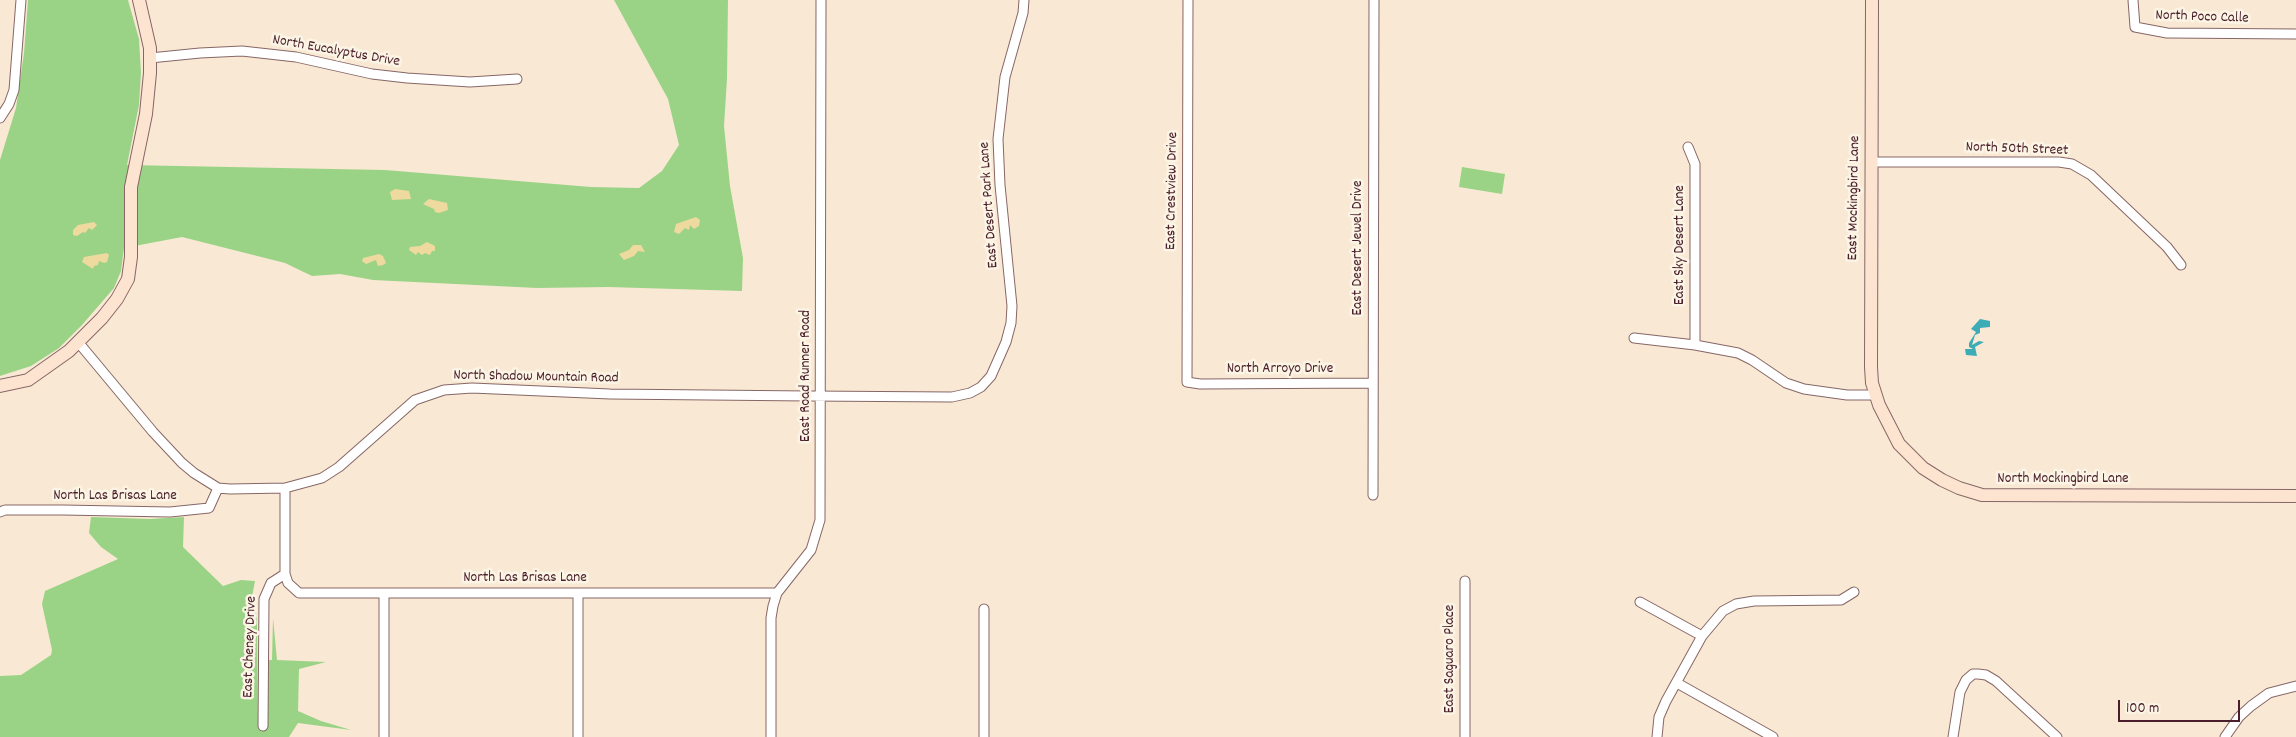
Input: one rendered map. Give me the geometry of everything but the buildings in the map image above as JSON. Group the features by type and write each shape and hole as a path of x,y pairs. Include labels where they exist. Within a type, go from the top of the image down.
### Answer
{"street":[{"path":"0,118 9,104 14,90 21,0"},
{"path":"0,386 28,380 44,370 78,342 102,318 117,299 130,272 131,188 148,100 150,58 140,0"},
{"name":"East Road Runner Road","path":"770,737 771,618 776,593 805,560 818,533 820,520 821,0"},
{"name":"East Desert Park Lane","path":"991,376 1006,342 1011,323 1012,306 1000,185 998,139 1005,77 1024,0"},
{"name":"East Crestview Drive","path":"1187,382 1188,0"},
{"name":"East Desert Jewel Drive","path":"1373,495 1374,0"},
{"name":"East Mockingbird Lane","path":"1872,0 1871,367 1876,395"},
{"name":"North Poco Calle","path":"2133,0 2135,27 2167,32 2296,34"},
{"name":"North Eucalyptus Drive","path":"150,58 242,51 296,57 372,74 407,78 470,82 517,79"},
{"name":"East Sky Desert Lane","path":"1688,147 1695,164 1695,345"},
{"name":"North 50th Street","path":"1872,162 2058,162 2072,164 2091,175 2167,247 2181,265"},
{"path":"1634,338 1695,345 1738,353 1786,383 1804,389 1876,395"},
{"path":"78,342 164,445 194,473 218,488"},
{"name":"North Shadow Mountain Road","path":"218,488 285,488 312,482 332,472 415,400 444,390 472,388 610,394 961,396 981,387 991,376"},
{"name":"North Arroyo Drive","path":"1187,382 1200,384 1373,383"},
{"name":"North Mockingbird Lane","path":"1876,395 1888,426 1899,444 1912,458 1942,480 1959,488 1982,495 2296,496"},
{"name":"North Las Brisas Lane","path":"0,512 5,510 63,510 170,512 209,508 218,488"},
{"path":"285,488 285,574"},
{"name":"North Las Brisas Lane","path":"285,574 288,583 299,593 776,593"},
{"name":"East Cheney Drive","path":"263,726 264,599 271,583 285,574"},
{"name":"East Saguaro Place","path":"1465,581 1465,737"},
{"path":"1657,737 1659,717 1666,701 1702,636 1723,611 1736,604 1754,601 1841,600 1854,592"},
{"path":"578,593 578,737"},
{"path":"384,594 384,737"},
{"path":"1640,602 1702,636"},
{"path":"984,609 984,737"},
{"path":"1954,737 1960,692 1966,680 1973,674 1986,675 1996,681 2057,737"},
{"path":"1677,683 1773,737"},
{"path":"2225,737 2239,717 2269,693 2296,686"}],"green space":[{"path":"28,0 128,0 139,39 141,73 139,105 127,165 385,170 591,187 639,188 662,171 679,145 668,99 614,0 728,0 727,79 724,126 730,186 743,258 742,291 608,287 537,288 373,280 340,274 312,276 285,263 182,237 124,248 121,271 114,288 82,325 59,348 31,366 0,376 0,160 16,108 24,53"},
{"path":"1462,167 1505,174 1502,194 1459,187"},
{"path":"91,517 149,519 184,517 183,547 223,586 241,580 255,581 251,602 256,612 257,624 258,726 267,726 268,660 272,660 273,618 277,660 326,662 299,669 298,711 321,721 351,730 298,723 289,737 0,737 0,676 21,675 51,655 52,650 42,604 45,591 118,559 101,547 89,533"}],"sand":[{"path":"395,189 409,191 411,199 392,200 390,192"},
{"path":"429,199 447,203 448,210 439,213 435,212 434,209 423,204"},
{"path":"696,217 700,220 699,226 694,229 690,225 689,230 685,228 679,234 674,232 676,224"},
{"path":"94,222 97,225 92,230 89,228 85,233 83,232 77,236 73,235 73,230 78,225"},
{"path":"427,242 435,246 435,251 432,251 430,255 425,253 422,255 418,252 416,255 409,250 410,247 420,246"},
{"path":"633,245 641,245 645,252 638,251 634,256 624,260 619,254 629,250"},
{"path":"107,253 109,255 107,262 99,261 98,265 94,266 93,269 82,262 84,257"},
{"path":"379,254 383,256 386,263 383,265 378,266 376,260 366,264 362,261 363,258"}],"water":[{"path":"1980,319 1990,321 1990,327 1980,328 1980,333 1975,335 1972,345 1979,341 1984,342 1975,347 1977,356 1966,355 1965,349 1973,349 1969,347 1969,343 1976,332 1971,329"}]}
